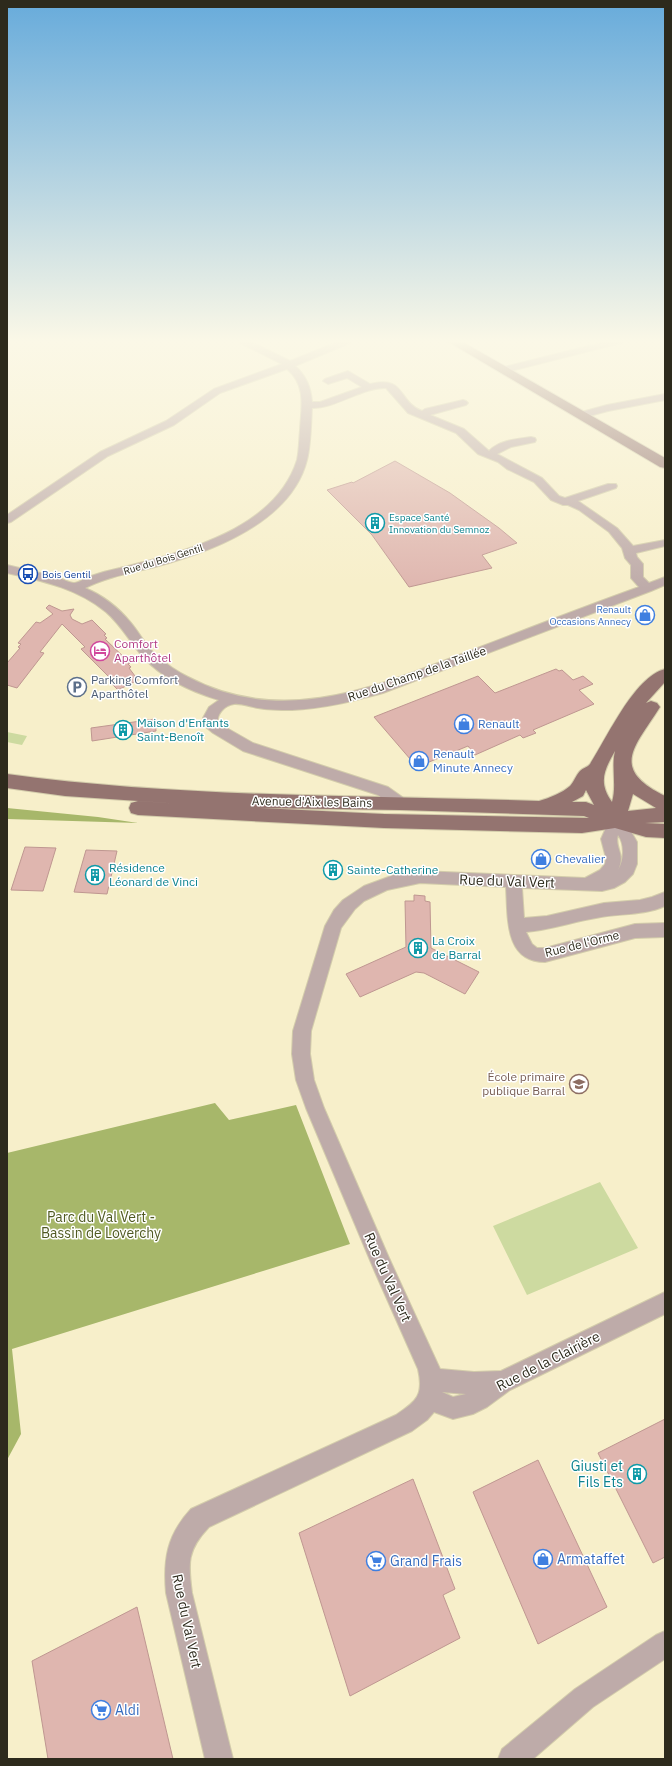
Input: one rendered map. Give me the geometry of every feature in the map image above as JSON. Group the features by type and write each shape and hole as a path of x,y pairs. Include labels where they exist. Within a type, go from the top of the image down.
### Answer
{"main road":[{"path":"596,423 665,464"},
{"path":"616,821 596,793 594,782 597,769 606,749 623,723 655,681 665,674"},
{"path":"616,821 624,794 622,769 624,748 665,687"},
{"path":"540,807 554,803 576,791 586,776 597,769"},
{"path":"622,769 640,790 653,799 665,804"},
{"name":"Avenue d'Aix les Bains","path":"7,781 64,789 154,796 586,809 616,821 646,830 665,831"},
{"name":"Avenue d'Aix les Bains","path":"7,794 60,802 188,812 384,821 582,826 648,815 665,815"}],"street":[{"path":"7,520 104,454 169,423"},
{"name":"Rue du Bois Gentil","path":"76,587 105,576 194,551 231,535 261,516 276,503 292,484 302,458 305,423"},
{"path":"441,423 467,436 482,452 502,460 511,467 538,480 555,498 563,502 570,501 576,497 612,486"},
{"path":"490,456 495,449 502,446 531,440"},
{"path":"570,501 583,508 613,530 628,547 631,558 637,564 637,578 647,588"},
{"path":"629,551 665,543"},
{"name":"Rue du Champ de la Taillée","path":"7,569 48,578 76,587 98,600 115,613 146,652 158,663 196,686 234,699 282,707 334,702 355,698 445,666 665,581"},
{"path":"234,699 218,706 210,718 212,725 224,735 261,752 383,791 400,803"},
{"name":"Rue du Val Vert","path":"218,1759 179,1593 176,1569 183,1539 188,1528 200,1518 404,1423 419,1414 425,1408 431,1389 429,1368 382,1265 315,1108 305,1080 302,1064 302,1031 334,926 338,917 356,899 369,890 406,878 420,877 602,885 614,882 623,875 630,865 629,839 616,821"},
{"name":"Rue de l'Orme","path":"514,881 516,925 519,939 525,948 533,954 545,955 635,931 665,930"},
{"path":"516,925 546,924 596,910 645,905 665,898"},
{"name":"Rue de la Clairière","path":"431,1389 453,1408 464,1406 480,1398 502,1382 665,1303"},
{"path":"512,1759 584,1698 665,1644"}],"green space":[{"path":"7,732 27,736 22,745 7,742"},
{"path":"7,808 98,817 138,823 7,819"},
{"name":"Parc du Val Vert - Bassin de Loverchy","path":"215,1103 229,1120 296,1105 350,1244 12,1349 21,1434 7,1460 7,1153"},
{"path":"600,1182 638,1248 527,1295 493,1226"}],"building":[{"name":"Espace Santé Innovation du Semnoz","path":"395,461 450,493 499,528 517,543 482,555 492,568 409,587 372,535 327,490 352,482 353,483"},
{"name":"Comfort Aparthôtel","path":"49,605 62,611 74,609 70,615 72,619 82,624 92,620 106,634 104,635 107,638 105,639 130,663 128,664 131,667 129,668 138,680 118,690 106,678 109,677 81,649 85,647 62,624 40,652 44,653 17,688 7,685 7,663 20,648 18,647 21,644 18,643 36,622 40,623 53,614 46,608"},
{"name":"Renault","path":"556,669 559,671 562,670 573,680 583,676 593,684 579,690 594,704 533,730 536,733 523,738 520,735 475,755 468,746 417,767 374,717 478,676 495,693"},
{"name":"Maison d'Enfants Saint-Benoît","path":"155,719 156,731 92,741 91,728"},
{"path":"25,847 56,848 43,891 11,890"},
{"path":"86,850 117,851 107,894 74,892"},
{"name":"La Croix de Barral","path":"414,895 425,896 425,901 430,902 431,948 479,972 465,994 424,973 416,972 360,997 346,974 406,947 405,901 414,901"},
{"name":"Giusti et Fils Ets","path":"665,1419 665,1557 653,1563 598,1453"},
{"name":"Armataffet","path":"538,1460 607,1607 538,1644 473,1492"},
{"name":"Grand Frais","path":"413,1479 455,1589 443,1595 460,1638 350,1696 299,1533"},
{"name":"Aldi","path":"137,1607 173,1759 48,1759 32,1661"}],"place":[{"name":"Espace Santé Innovation du Semnoz","path":"375,523"},
{"name":"Bois Gentil","path":"28,574"},
{"name":"Renault Occasions Annecy","path":"645,615"},
{"name":"Comfort Aparthôtel","path":"100,651"},
{"name":"Parking Comfort Aparthôtel","path":"77,687"},
{"name":"Renault","path":"464,724"},
{"name":"Maison d'Enfants Saint-Benoît","path":"123,730"},
{"name":"Renault Minute Annecy","path":"419,761"},
{"name":"Chevalier","path":"541,859"},
{"name":"Sainte-Catherine","path":"333,870"},
{"name":"Résidence Léonard de Vinci","path":"95,875"},
{"name":"La Croix de Barral","path":"418,948"},
{"name":"École primaire publique Barral","path":"579,1084"},
{"name":"Giusti et Fils Ets","path":"637,1474"},
{"name":"Armataffet","path":"543,1559"},
{"name":"Grand Frais","path":"376,1561"},
{"name":"Aldi","path":"101,1710"}]}
